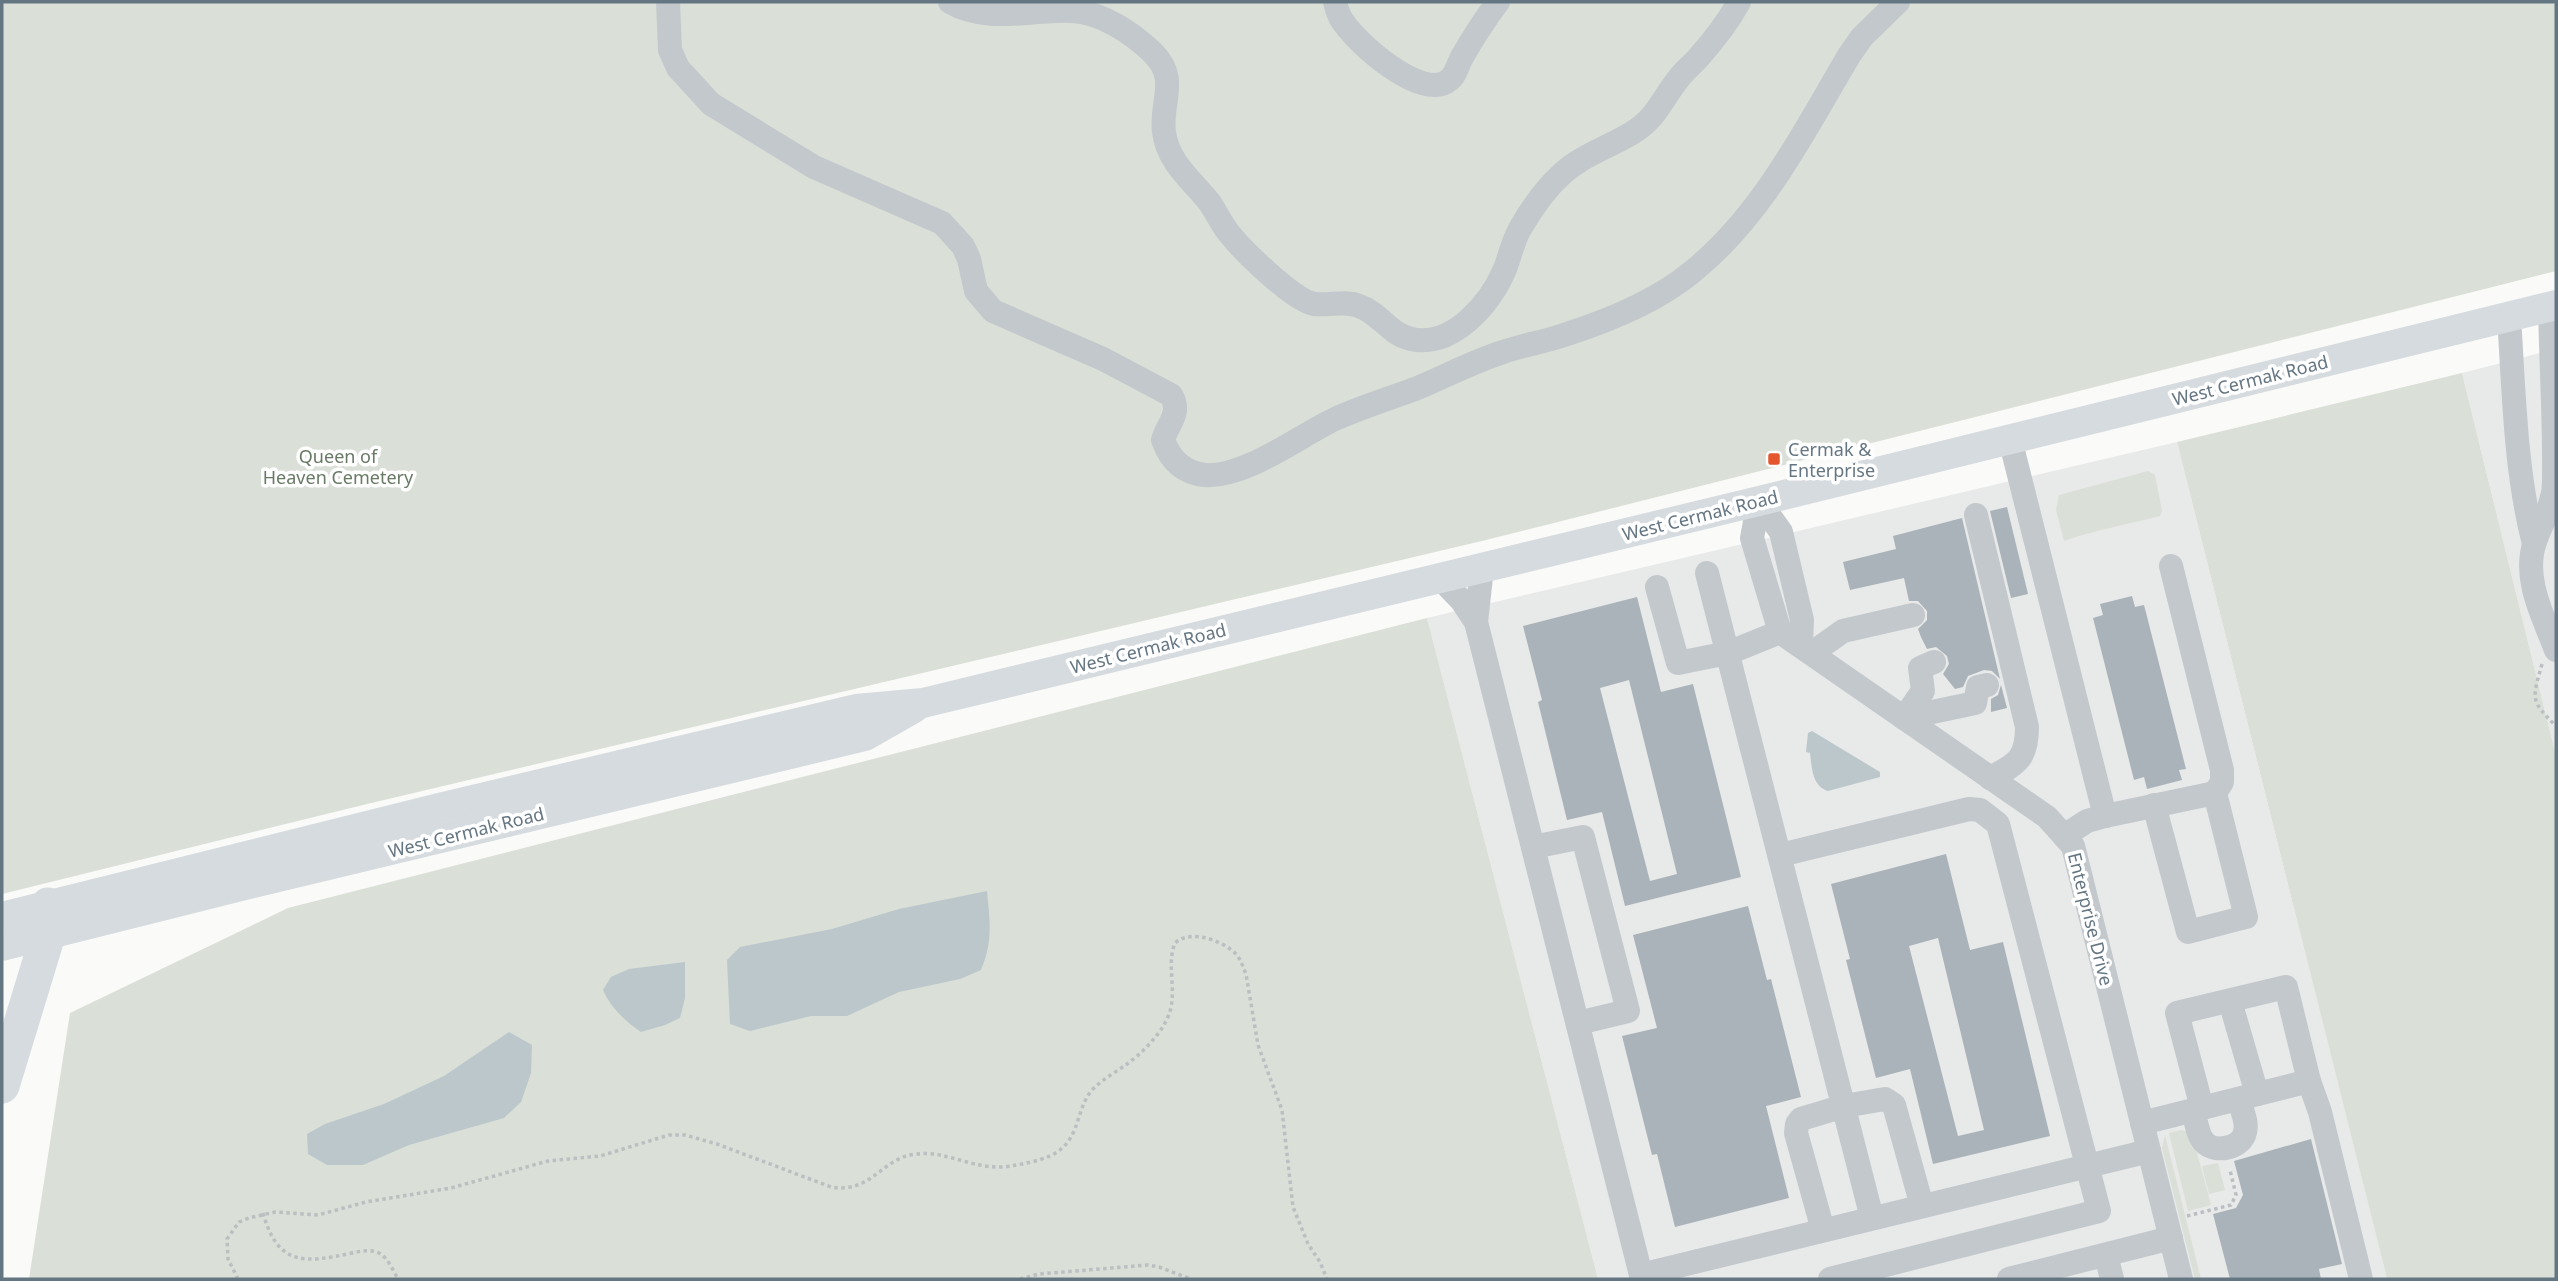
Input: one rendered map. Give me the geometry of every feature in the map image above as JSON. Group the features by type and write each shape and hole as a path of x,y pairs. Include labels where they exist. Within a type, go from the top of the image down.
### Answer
{"highway":[{"path":"2,1086 48,920"}],"main road":[{"name":"West Cermak Road","path":"2,917 48,920 268,879 865,736 923,702 1759,501 2553,305"},
{"name":"West Cermak Road","path":"2,946 48,920"}],"street":[{"path":"668,2 670,50 678,68 711,104 814,167 942,223 963,246 976,290 993,311 1103,359 1171,395 1176,412 1163,440 1167,452 1177,465 1205,475 1248,466 1339,417 1417,388 1491,356 1562,336 1629,310 1690,274 1715,253 1757,204 1776,179 1850,54 1862,37 1898,2"},
{"path":"950,2 974,12 992,15 1074,10 1112,23 1132,37 1152,52 1162,64 1168,84 1163,127 1169,153 1241,246 1303,300 1314,304 1350,303 1361,306 1400,336 1415,340 1444,336 1471,318 1503,273 1519,230 1548,190 1563,173 1583,158 1631,133 1659,111 1680,77 1715,39 1739,2"},
{"path":"1091,14 1114,2"},
{"path":"1335,2 1339,16 1364,44 1408,79 1422,85 1441,86 1453,76 1474,37 1498,2"},
{"path":"2550,654 2531,566 2534,544 2543,525 2554,485 2553,305"},
{"path":"2509,317 2520,472 2525,509 2534,544"},
{"path":"2010,439 2105,816"},
{"path":"1657,587 1678,663 1728,653 1780,632 1752,538 1759,501"},
{"path":"1759,501 1781,532 1807,649 1843,631 1913,615"},
{"path":"1976,515 2026,727 2027,747 2015,766 1990,778"},
{"path":"2064,836 2087,821 2215,793 2222,782 2222,770 2171,566"},
{"path":"1476,622 1482,568"},
{"path":"1707,573 1872,1218"},
{"path":"1440,578 1462,601 1476,622 1642,1277 2149,1151"},
{"name":"Enterprise Drive","path":"1780,632 2047,817 2073,846 2181,1279"},
{"path":"1905,718 1923,691 1920,668 1934,662"},
{"path":"1905,718 1975,702 1978,687 1987,685"},
{"path":"2154,805 2189,932 2246,917 2215,793"},
{"path":"1780,855 1969,809 1980,810 1992,817 2002,834 2099,1211 1830,1279"},
{"path":"1533,847 1583,836 1628,1011 1578,1023"},
{"path":"2230,1001 2248,1096 2245,1134 2240,1142 2226,1148 2206,1145 2200,1137 2197,1109 2177,1013 2286,987 2309,1081 2320,1112 2359,1278"},
{"path":"2142,1123 2309,1081"},
{"path":"1823,1230 1796,1133 1797,1124 1801,1119 1844,1107 1885,1099 1894,1105 1922,1206"},
{"path":"2009,1279 2171,1238"},
{"path":"2106,1255 2112,1279"}],"path":[{"path":"2550,654 2535,696 2536,705 2556,726"},
{"path":"238,1279 228,1259 228,1239 239,1223 263,1213 318,1215 366,1202 451,1188 548,1161 600,1156 669,1135 685,1135 717,1144 831,1187 843,1189 860,1185 895,1161 916,1154 927,1153 985,1167 1034,1161 1062,1149 1071,1139 1092,1090 1155,1038 1172,1007 1174,993 1171,962 1175,943 1189,936 1215,941 1229,948 1242,964 1258,1045 1282,1110 1293,1207 1327,1279"},
{"path":"2187,1216 2231,1205 2236,1195 2227,1159"},
{"path":"2232,1180 2238,1179"},
{"path":"263,1213 270,1236 281,1250 289,1254 312,1259 371,1250 385,1258 398,1279"},
{"path":"1020,1279 1039,1274 1148,1265 1191,1279"},
{"path":"1171,1279 1173,1273"}],"shaded area":[{"path":"2556,349 2556,756 2462,373"},
{"path":"2177,442 2387,1279 1598,1279 1427,618"},
{"path":"1812,731 1880,772 1880,777 1828,791 1823,789 1814,776 1810,753 1806,752 1808,733"},
{"path":"987,891 989,940 981,970 960,979 899,992 847,1016 811,1016 750,1031 730,1024 727,960 740,947 832,929 899,909"},
{"path":"685,962 685,998 680,1018 665,1025 641,1032 619,1014 603,990 611,977 629,969"},
{"path":"509,1032 532,1045 531,1073 521,1102 504,1118 409,1145 363,1165 327,1165 308,1154 307,1134 325,1124 384,1104 444,1076"}],"green space":[{"name":"Queen of Heaven Cemetery","path":"2,2 2556,2 2556,271 1486,540 367,804 2,894"},
{"path":"2462,373 2556,756 2556,1279 2387,1279 2177,442"},
{"path":"2148,471 2155,475 2162,511 2160,516 2064,541 2056,510 2059,495"},
{"path":"1427,618 1598,1279 29,1279 70,1013 288,908"},
{"path":"2187,1131 2196,1149 2211,1205 2188,1211 2169,1133"},
{"path":"2165,1135 2201,1279 2195,1279 2162,1148"},
{"path":"2218,1163 2225,1190 2209,1194 2202,1166"}],"building":[{"path":"2007,507 2028,594 2011,598 1990,511"},
{"path":"1962,518 2000,679 1992,671 1984,670 1968,676 1963,687 1955,689 1943,674 1949,664 1947,656 1936,647 1927,649 1921,637 1918,629 1927,620 1927,611 1918,601 1909,601 1904,578 1850,590 1843,562 1896,549 1893,536"},
{"path":"2132,596 2135,607 2144,605 2186,769 2179,770 2182,780 2147,789 2144,777 2134,780 2093,618 2103,615 2100,604"},
{"path":"1637,597 1661,692 1693,684 1741,877 1625,906 1602,812 1567,820 1538,702 1542,700 1523,626","holes":["1629,680 1677,874 1650,881 1600,688"]},
{"path":"2001,685 2007,708 1991,712 1991,699 1998,695"},
{"path":"1946,854 1970,950 2003,942 2050,1136 1933,1164 1910,1069 1876,1078 1846,960 1850,959 1831,884","holes":["1938,938 1984,1130 1958,1136 1909,946"]},
{"path":"1748,906 1767,980 1771,979 1801,1097 1766,1106 1789,1198 1675,1227 1657,1154 1652,1155 1622,1036 1657,1028 1633,935"},
{"path":"2311,1139 2342,1264 2319,1269 2321,1279 2230,1279 2213,1214 2236,1208 2243,1195 2234,1161"}],"place":[{"name":"Cermak & Enterprise","path":"1774,459"}]}
